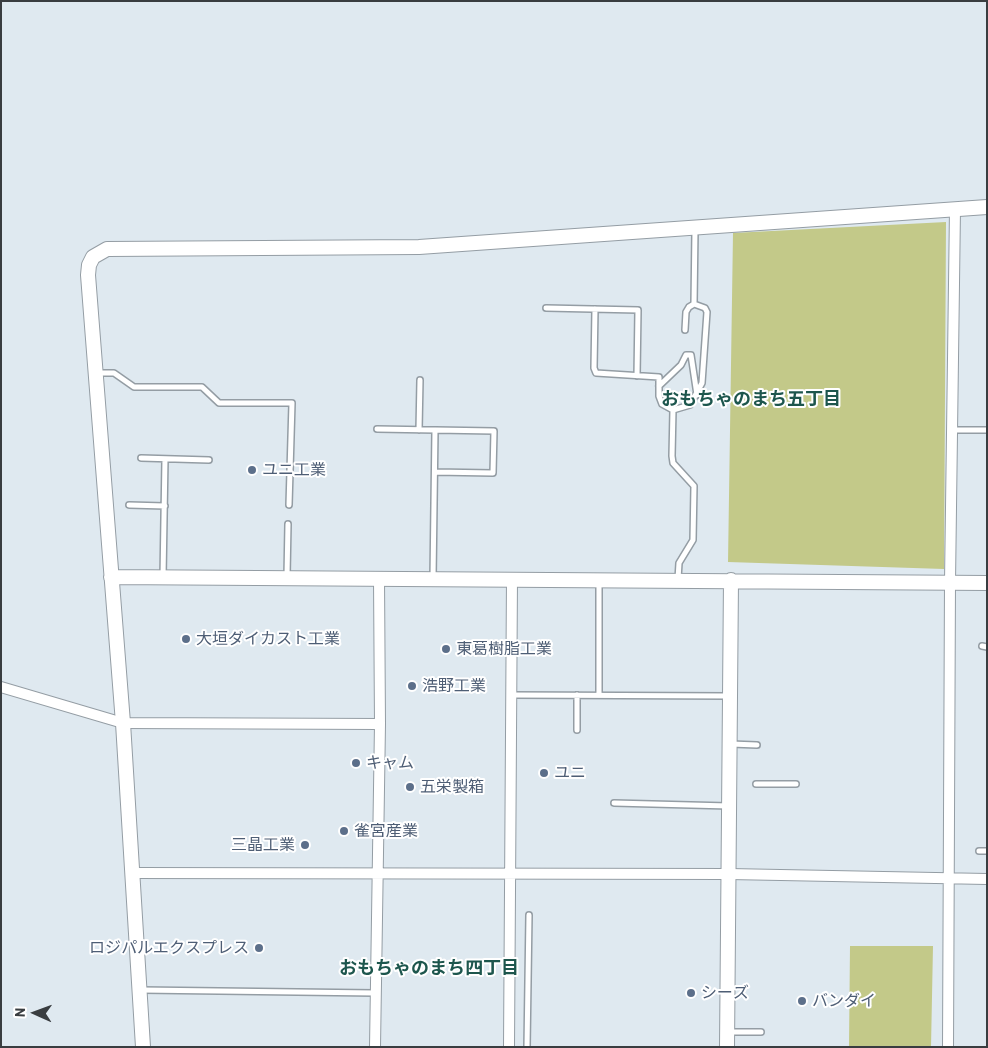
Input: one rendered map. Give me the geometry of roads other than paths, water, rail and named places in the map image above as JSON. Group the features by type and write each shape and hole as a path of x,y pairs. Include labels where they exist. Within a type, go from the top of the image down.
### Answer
{"street":[{"path":"143,1047 123,723 89,265 98,252 107,249 419,247 987,207"},
{"path":"948,1047 950,582 955,209"},
{"path":"111,578 512,578 987,583"},
{"path":"509,1047 512,578"},
{"path":"375,1047 380,724 379,579"},
{"path":"727,1047 732,580"},
{"path":"1,687 123,723 380,724"},
{"path":"133,873 729,874 987,879"}],"lane":[{"path":"685,330 686,312 694,304 695,228"},
{"path":"595,309 594,368 596,373 659,377 662,404 673,410 690,405 697,396 702,383 707,312 705,308 694,304"},
{"path":"546,308 638,310 637,376"},
{"path":"659,386 681,365 686,355 691,355 697,396"},
{"path":"96,373 114,373 134,386 202,387 219,403 292,404 289,505"},
{"path":"419,430 420,380"},
{"path":"673,410 673,463 694,486 693,540 679,562 678,580"},
{"path":"377,430 494,432 493,473 435,472"},
{"path":"433,579 435,430"},
{"path":"952,430 987,430"},
{"path":"141,458 209,460"},
{"path":"163,578 165,459"},
{"path":"129,505 165,506"},
{"path":"287,579 288,524"},
{"path":"598,696 599,579"},
{"path":"512,695 730,696"},
{"path":"576,730 577,695"},
{"path":"730,744 757,745"},
{"path":"756,784 796,784"},
{"path":"614,803 729,806"},
{"path":"979,851 987,851"},
{"path":"527,1047 529,915"},
{"path":"140,990 375,993"},
{"path":"727,1032 761,1032"}],"place":[{"name":"ユニ工業","path":"252,470"},
{"name":"大垣ダイカスト工業","path":"186,639"},
{"name":"東葛樹脂工業","path":"446,649"},
{"name":"浩野工業","path":"412,686"},
{"name":"キャム","path":"356,763"},
{"name":"ユニ","path":"544,773"},
{"name":"五栄製箱","path":"410,787"},
{"name":"雀宮産業","path":"344,831"},
{"name":"三晶工業","path":"305,845"},
{"name":"ロジパルエクスプレス","path":"259,948"},
{"name":"シーズ","path":"691,993"},
{"name":"バンダイ","path":"802,1001"}],"district":[{"name":"おもちゃのまち五丁目","path":"751,399"},
{"name":"おもちゃのまち四丁目","path":"429,968"}]}
